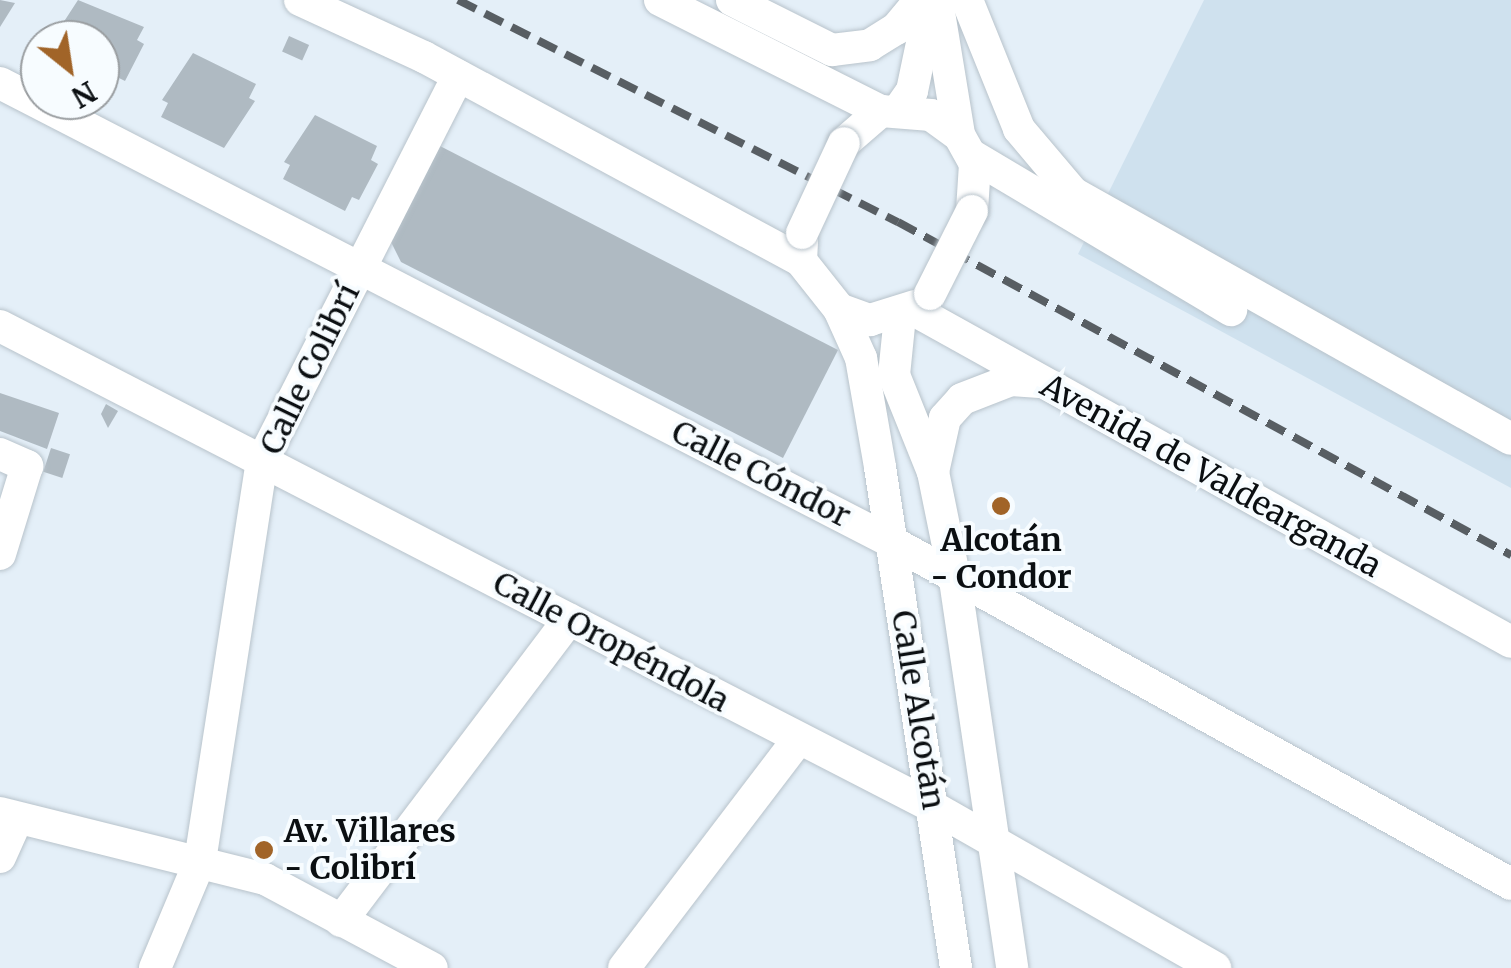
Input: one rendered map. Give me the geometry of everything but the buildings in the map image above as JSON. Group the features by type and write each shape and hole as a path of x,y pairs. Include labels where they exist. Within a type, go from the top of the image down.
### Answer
{"street":[{"path":"300,0 802,247 838,309 870,320 914,306 972,210 978,180 965,145 937,0"},
{"path":"660,0 828,84 890,110 931,114 965,145 1205,295 1511,464"},
{"path":"739,3 832,50 870,46 896,29 920,0"},
{"path":"802,247 844,143 890,110 922,56 928,0"},
{"path":"967,0 1019,129 1073,193 1511,439"},
{"path":"739,3 828,84"},
{"name":"Calle Colibrí","path":"155,968 200,862 262,461 458,76"},
{"name":"Calle Cóndor","path":"0,83 358,272 826,506 1511,884"},
{"name":"Avenida de Valdearganda","path":"914,306 1044,383 1511,642"},
{"name":"Calle Alcotán","path":"914,306 894,375 933,472 954,580 990,844 1012,968"},
{"name":"Calle Alcotán","path":"838,309 860,358 892,542 956,968"},
{"name":"Calle Oropéndola","path":"0,326 933,807 990,844 1215,968"},
{"name":"Calle Alcotán","path":"933,472 945,418 962,399 1011,380 1044,383"},
{"name":"Calle Alcotán","path":"826,506 857,500 873,485 876,452"},
{"path":"0,454 27,466 0,554"},
{"path":"341,921 570,619"},
{"path":"624,968 798,740"},
{"path":"0,857 9,816 200,862 265,879 432,968"}],"shaded area":[{"path":"1204,0 1511,0 1511,488 1078,254"}],"railway":[{"path":"458,0 898,222 1511,555"}],"place":[{"name":"Alcotán - Condor","path":"1001,506"},
{"name":"Av. Villares - Colibrí","path":"264,850"}]}
